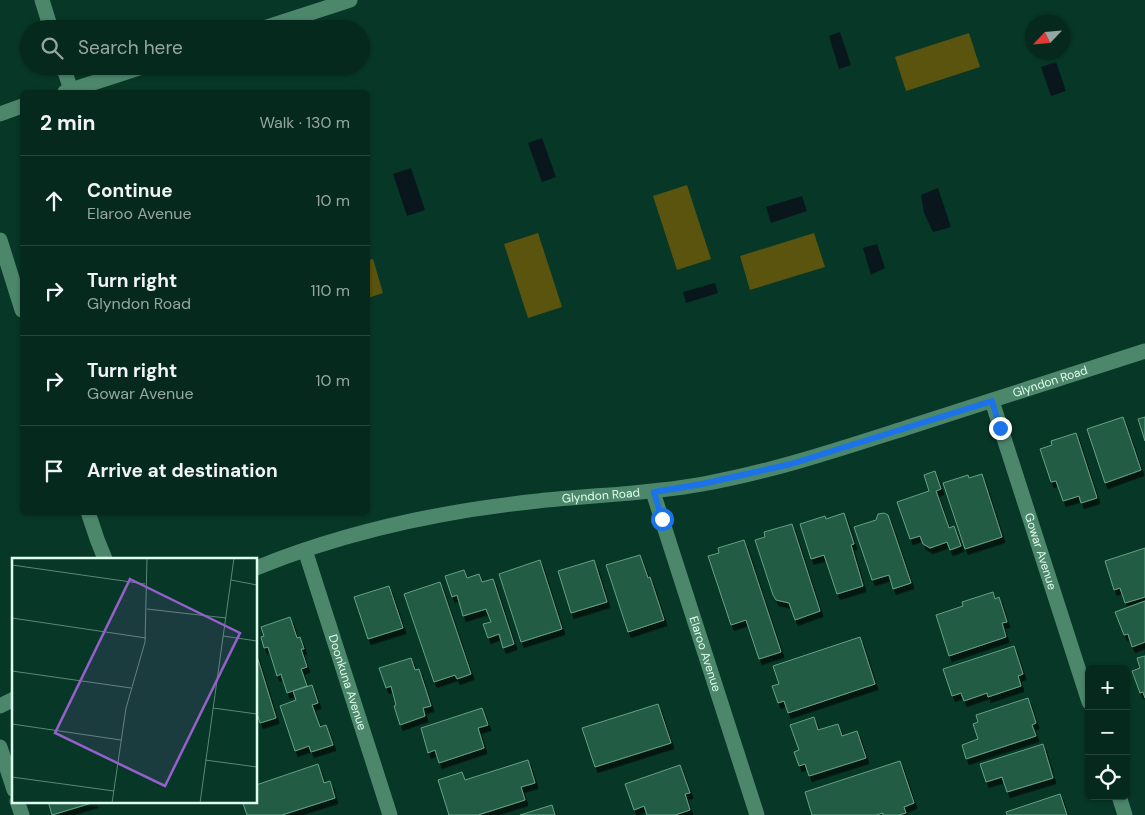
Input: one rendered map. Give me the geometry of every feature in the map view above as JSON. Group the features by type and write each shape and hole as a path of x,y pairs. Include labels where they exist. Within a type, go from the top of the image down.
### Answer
{"street":[{"path":"42,0 48,20"},
{"path":"289,20 350,0"},
{"path":"65,75 68,90"},
{"path":"71,90 117,75"},
{"path":"0,114 20,107"},
{"path":"0,240 20,304"},
{"name":"Glyndon Road","path":"258,567 369,530 440,514 538,500 654,492 711,483 791,464 1145,352"},
{"name":"Gowar Avenue","path":"992,401 1085,690"},
{"name":"Elaroo Avenue","path":"654,492 757,815"},
{"path":"89,515 100,558"},
{"path":"96,539 105,558"},
{"name":"Doonkuna Avenue","path":"305,550 390,815"},
{"path":"0,706 12,700"},
{"path":"0,747 12,784"},
{"path":"1120,800 1125,815"},
{"path":"17,802 22,815"}],"shaded area":[{"path":"840,32 851,65 839,69 829,36"},
{"path":"969,33 980,67 906,91 895,57"},
{"path":"1056,62 1066,91 1051,96 1041,67"},
{"path":"542,138 556,177 542,182 528,143"},
{"path":"411,168 425,210 407,216 393,174"},
{"path":"687,185 711,259 677,270 653,196"},
{"path":"938,188 951,227 933,232 924,213 921,195"},
{"path":"802,196 807,211 771,223 766,207"},
{"path":"538,233 562,307 528,318 504,244"},
{"path":"814,233 825,267 750,290 740,256"},
{"path":"877,244 885,268 871,275 863,248"},
{"path":"373,259 383,293 370,297 370,260"},
{"path":"715,283 718,293 686,303 683,292"}],"building":[{"path":"1123,417 1141,470 1105,483 1087,429"},
{"path":"1145,417 1145,441 1138,419"},
{"path":"1076,433 1097,498 1081,503 1079,496 1063,501 1056,481 1051,482 1040,449 1052,445 1051,441"},
{"path":"935,471 941,489 936,491 949,528 954,526 961,546 950,550 947,542 930,548 923,544 920,536 910,539 897,502 929,491 924,475"},
{"path":"982,474 1002,537 965,549 943,483 968,475 969,478"},
{"path":"844,513 854,544 851,545 863,586 837,594 824,555 811,559 800,524 825,516 826,519"},
{"path":"884,513 888,515 911,583 893,589 889,575 872,580 854,527 876,520 878,514"},
{"path":"792,524 820,611 795,620 789,603 776,600 773,595 755,540 765,537 764,532"},
{"path":"744,540 781,652 759,659 746,620 731,625 708,556 719,553 718,548"},
{"path":"1145,548 1145,597 1125,603 1120,588 1114,590 1105,561"},
{"path":"640,555 648,578 650,577 664,620 628,632 606,565"},
{"path":"540,560 562,629 521,642 499,574"},
{"path":"594,560 607,602 571,613 558,571"},
{"path":"464,570 467,578 479,574 482,582 493,579 514,644 503,648 499,634 488,638 483,624 491,622 486,609 463,616 457,595 452,597 445,576"},
{"path":"440,582 471,674 457,679 455,675 434,682 404,594"},
{"path":"389,586 403,628 368,639 354,597"},
{"path":"993,592 995,599 999,597 1007,622 1002,623 1006,637 949,656 936,615 963,606 962,602"},
{"path":"1145,601 1145,642 1132,647 1128,634 1124,635 1115,612"},
{"path":"290,617 297,638 300,637 304,649 301,649 307,667 301,669 307,686 287,693 281,674 277,676 268,647 264,648 261,637 264,636 261,627"},
{"path":"860,637 875,684 788,713 784,701 778,703 772,686 779,684 773,666"},
{"path":"1014,646 1023,674 1018,676 1021,686 988,697 987,693 964,701 961,693 952,696 943,669"},
{"path":"1145,656 1145,698 1143,692 1140,693 1132,671 1140,668 1137,658"},
{"path":"411,658 415,670 419,669 431,706 423,708 425,716 400,725 394,706 396,705 391,686 386,688 379,668"},
{"path":"258,660 276,718 260,723 258,716"},
{"path":"312,685 318,703 312,705 320,727 326,725 333,745 311,752 309,746 295,751 280,706 296,700 293,691"},
{"path":"1028,698 1036,723 1032,725 1036,736 966,759 962,745 978,739 973,724 978,722 976,715"},
{"path":"658,704 671,743 595,767 582,728"},
{"path":"482,708 488,725 478,728 484,748 439,763 435,750 428,753 421,728"},
{"path":"814,717 818,730 838,724 842,736 857,731 866,758 809,776 805,764 799,766 794,752 799,750 790,725"},
{"path":"1043,744 1053,778 1007,792 1002,777 986,782 980,764"},
{"path":"528,760 535,783 521,787 525,800 478,815 449,815 438,780 462,772 465,780"},
{"path":"900,761 914,803 904,807 906,813 899,815 883,815 883,813 876,815 812,815 805,792"},
{"path":"318,764 324,783 330,781 335,798 282,815 247,815 242,802 258,802 258,784"},
{"path":"680,765 690,793 685,794 690,810 675,815 647,815 644,806 634,810 625,784"},
{"path":"1060,794 1067,815 1007,815 1006,812"},
{"path":"48,802 95,802 52,815"},
{"path":"552,805 555,815 520,815"}],"route":[{"path":"662,519 654,492 749,475 791,464 992,401 1000,428"}]}
